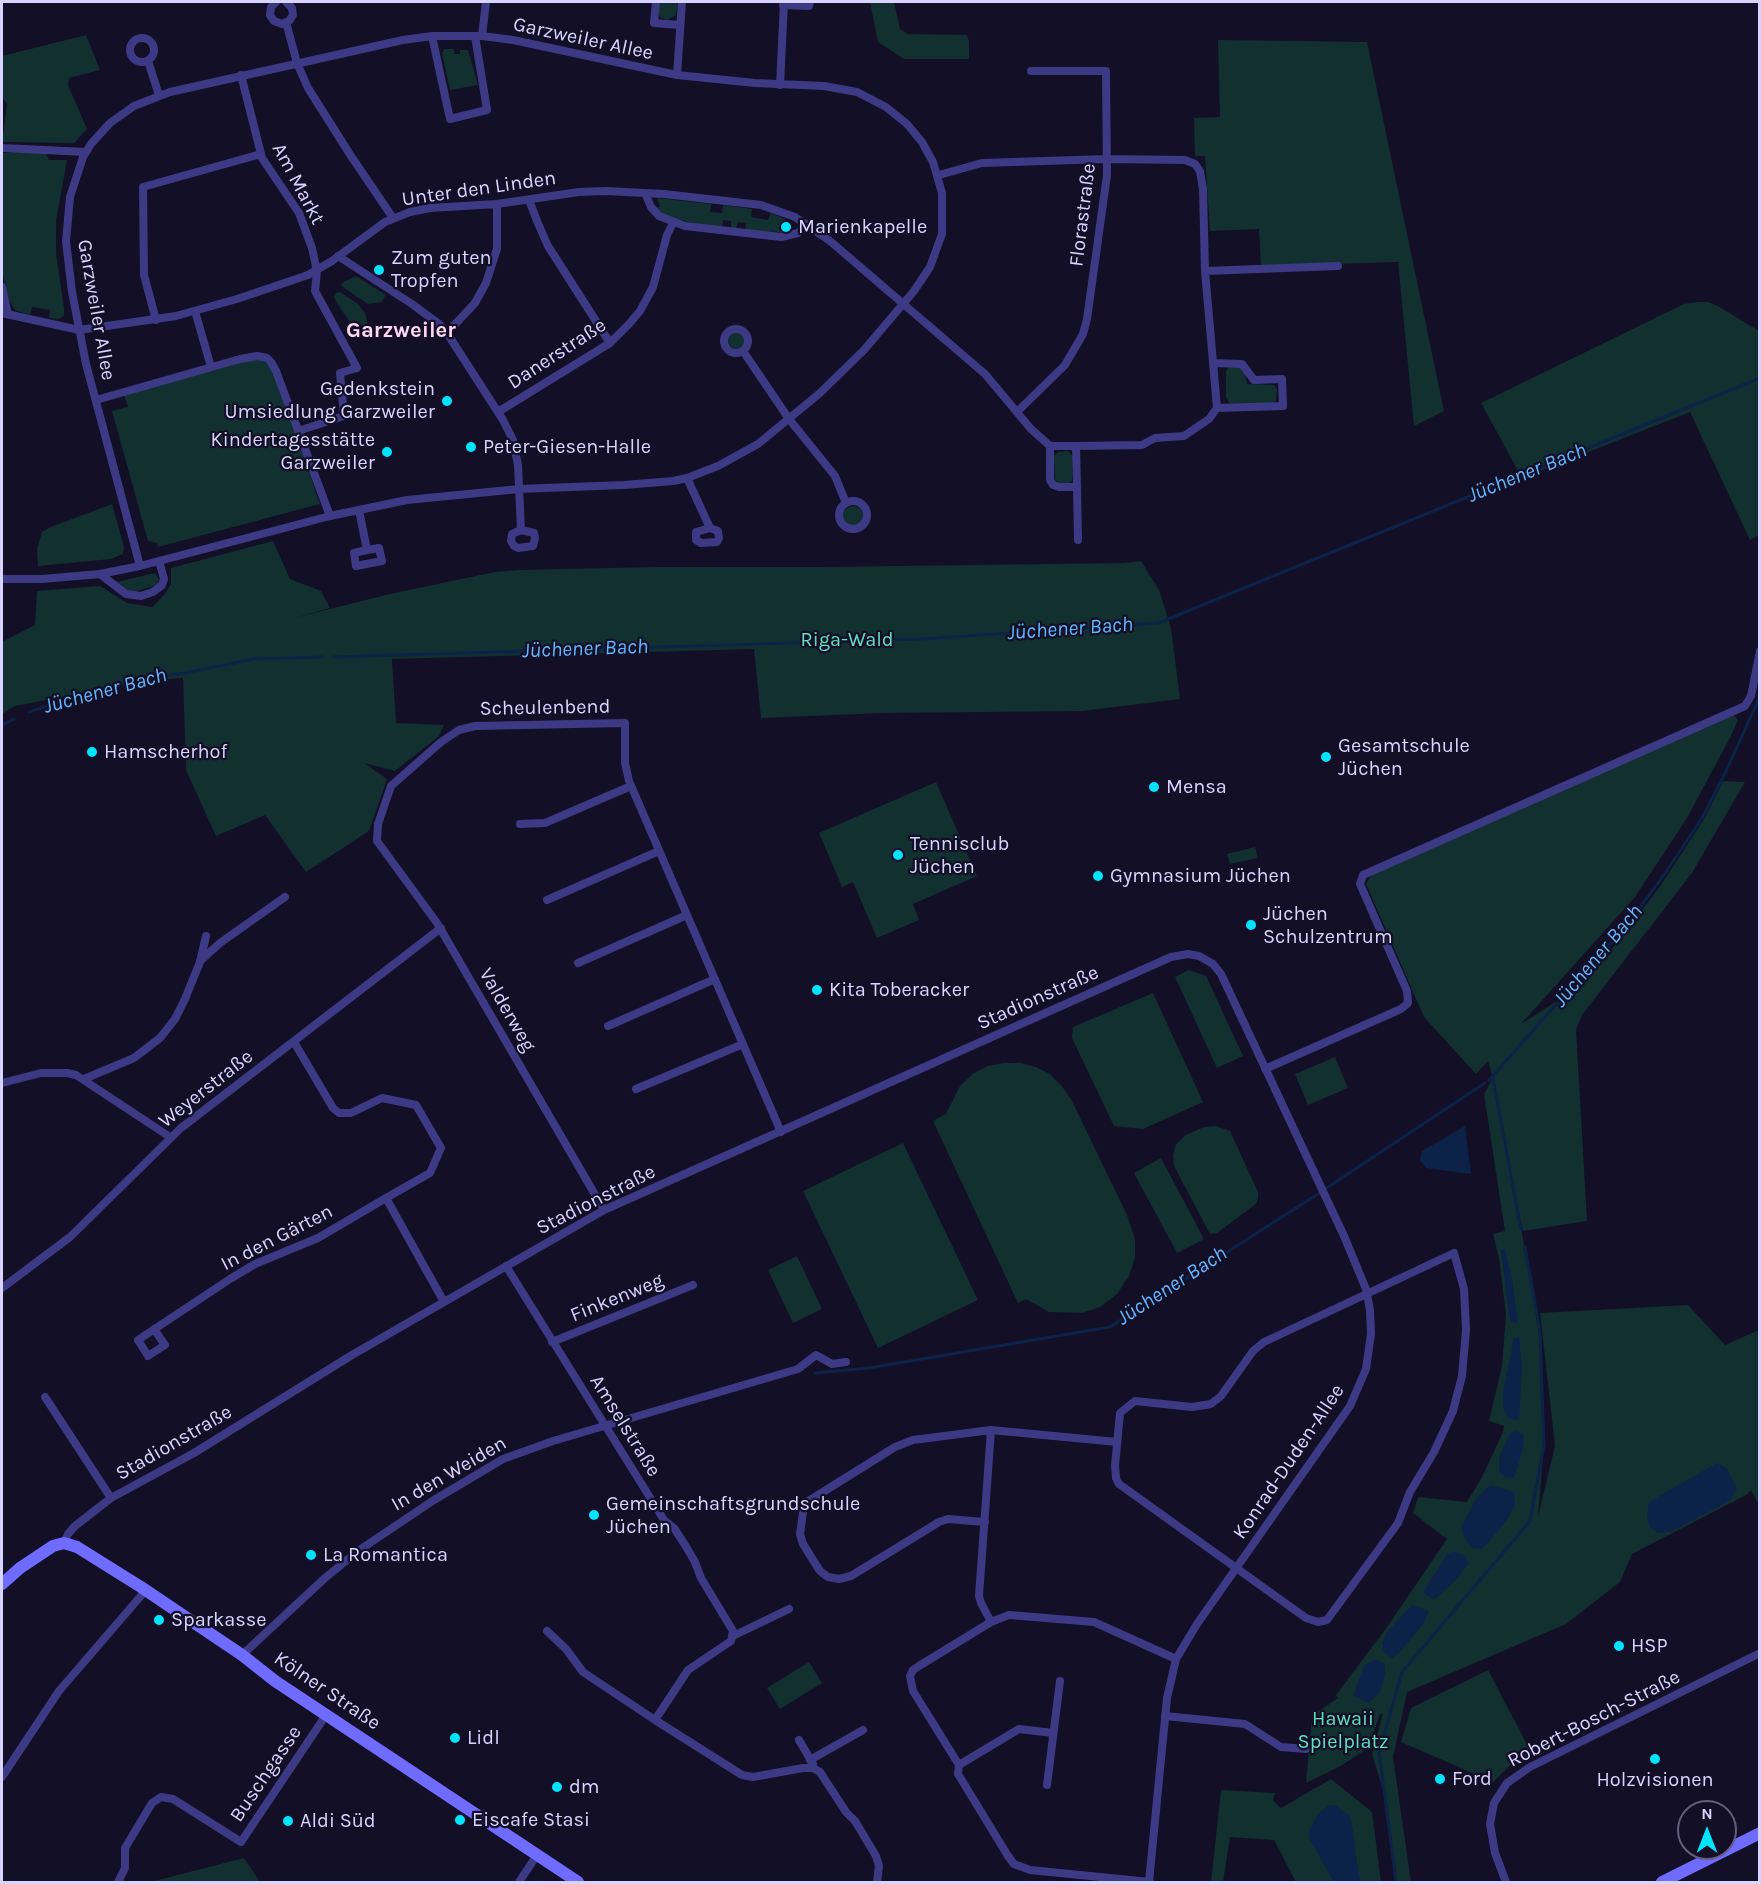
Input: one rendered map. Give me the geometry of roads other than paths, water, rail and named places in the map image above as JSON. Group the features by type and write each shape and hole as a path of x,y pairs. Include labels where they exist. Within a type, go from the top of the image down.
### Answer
{"main road":[{"name":"Kölner Straße","path":"64,1543 81,1549 146,1590 326,1715 578,1882"},
{"path":"2,1584 50,1547 64,1543"},
{"path":"1662,1882 1760,1833"}],"street":[{"path":"276,2 270,11 272,18 278,23 286,22 291,18 293,11 290,4 286,2"},
{"name":"Garzweiler Allee","path":"432,36 450,119 487,111 478,36 486,2"},
{"name":"Garzweiler Allee","path":"656,2 654,23 680,25"},
{"name":"Garzweiler Allee","path":"677,75 682,2"},
{"path":"780,85 784,3 809,6 810,2"},
{"path":"286,22 297,63 308,88 393,218"},
{"name":"Garzweiler Allee","path":"2,579 42,579 100,574 140,566 330,516 426,498 519,489 640,484 687,478 733,459 758,444 851,365 904,304 930,267 939,244 944,211 939,175 928,152 916,133 898,116 876,100 857,92 835,87 780,85 677,75 513,40 478,36 432,36 410,39 241,75 159,95 134,106 115,118 97,136 86,152 73,185 66,241 79,330 140,566"},
{"path":"148,61 159,95"},
{"name":"Florastraße","path":"1017,412 1065,365 1083,334 1105,192 1107,159 1106,71 1032,71"},
{"name":"Am Markt","path":"241,75 261,154 299,213 312,248 317,271 315,291 357,368 340,373 344,416 298,431"},
{"path":"2,148 86,152"},
{"path":"156,320 144,275 143,187 261,154"},
{"path":"939,175 982,163 1107,159 1185,160 1198,167 1203,184 1205,271 1217,408 1209,418 1184,436 1155,438 1142,445 1050,446 1051,483 1055,487 1077,487"},
{"name":"Unter den Linden","path":"79,330 156,320 258,292 317,271 393,218 430,208 497,204 593,191 645,193 761,205 783,212 807,224 862,267 979,368 1035,434 1050,446"},
{"path":"645,193 654,212 673,223 710,230 776,237 794,235 807,224"},
{"path":"529,200 549,246 610,342"},
{"path":"447,333 475,303 486,283 497,249 497,204"},
{"name":"Danerstraße","path":"498,412 610,342 635,318 657,277 667,235 673,223"},
{"path":"338,256 412,304 439,324 447,333 498,412 515,447 521,530"},
{"path":"1205,271 1338,266"},
{"path":"2,287 5,313 79,330"},
{"path":"195,311 211,367"},
{"path":"743,351 789,419 835,477 846,503"},
{"path":"96,400 211,367 251,357 263,357 273,366 330,516"},
{"path":"1213,363 1242,364 1251,378 1256,380 1282,380 1283,406 1217,408"},
{"path":"1076,446 1078,540"},
{"path":"687,478 710,528"},
{"path":"359,510 366,550"},
{"path":"100,574 123,592 141,596 153,592 162,585 164,576 159,561"},
{"path":"1265,1069 1401,1009 1408,1003 1407,991 1360,884 1365,874 1748,703 1760,651"},
{"name":"Scheulenbend","path":"376,831 386,796 395,781 441,742 459,730 475,726 625,723 625,763 631,786"},
{"path":"520,824 545,823 631,786 781,1132"},
{"name":"Valderweg","path":"376,831 380,848 441,928 604,1210"},
{"path":"547,900 659,851"},
{"path":"200,962 214,947 285,897"},
{"path":"578,963 687,915"},
{"name":"Weyerstraße","path":"2,1288 70,1237 170,1137 441,928"},
{"path":"84,1079 127,1062 155,1043 175,1019 200,962 206,936"},
{"name":"Konrad-Duden-Allee","path":"1149,1882 1168,1689 1176,1659 1192,1631 1344,1417 1356,1396 1365,1369 1370,1340 1367,1294 1356,1263 1249,1034 1215,966 1199,956 1181,954"},
{"name":"Stadionstraße","path":"64,1543 75,1526 111,1497 194,1453 343,1360 604,1210 980,1041 1181,954"},
{"path":"608,1026 715,980"},
{"name":"In den Gärten","path":"154,1329 242,1271 318,1238 430,1173 441,1148 416,1105 382,1098 351,1113 339,1113 333,1108 294,1042"},
{"path":"636,1089 742,1044"},
{"path":"2,1083 41,1073 67,1072 84,1079 170,1137"},
{"path":"386,1198 444,1302"},
{"path":"1454,1253 1464,1288 1466,1336 1461,1384 1446,1429 1410,1492 1395,1527 1327,1620 1318,1622 1306,1618 1122,1487 1115,1470 1120,1413 1135,1401 1192,1407 1211,1404 1221,1396 1259,1346 1367,1294 1454,1253"},
{"name":"Amselstraße","path":"506,1266 664,1520 674,1528 692,1556 701,1578 734,1636"},
{"name":"Finkenweg","path":"552,1342 693,1285"},
{"name":"In den Weiden","path":"242,1655 348,1559 442,1494 485,1468 516,1453 798,1369 816,1355 832,1364 846,1362"},
{"path":"45,1397 111,1497"},
{"path":"985,1522 948,1519 939,1522 851,1576 838,1579 828,1577 820,1571 803,1544 800,1534 807,1502 895,1447 913,1440 991,1430 1117,1442"},
{"path":"991,1430 980,1599 991,1622"},
{"path":"2,1777 59,1691 146,1590"},
{"path":"655,1720 688,1670 728,1643 734,1636 789,1609"},
{"path":"1149,1882 1030,1870 1019,1866 1008,1856 958,1774 959,1766 913,1691 910,1676 919,1666 991,1622 1013,1615 1094,1622 1176,1659"},
{"path":"547,1631 566,1648 583,1672 742,1776 753,1777 803,1768 816,1769"},
{"name":"Robert-Bosch-Straße","path":"1506,1882 1495,1853 1490,1824 1494,1803 1507,1783 1530,1767 1760,1653"},
{"path":"1047,1785 1060,1681"},
{"name":"Buschgasse","path":"118,1882 125,1868 125,1848 153,1803 159,1798 170,1797 241,1842 326,1715"},
{"path":"1165,1716 1245,1724 1281,1747 1306,1749"},
{"path":"959,1766 1019,1729 1053,1732"},
{"path":"810,1760 863,1730"},
{"path":"799,1740 810,1760 822,1773 843,1808 855,1821 876,1856 879,1866 877,1882"},
{"path":"519,1882 537,1855"}],"water":[{"path":"1465,1126 1471,1174 1426,1168 1420,1160 1422,1151"},
{"path":"1505,1249 1518,1322 1511,1323 1501,1250"},
{"path":"1519,1337 1522,1368 1519,1420 1509,1419 1503,1407 1503,1392 1514,1338"},
{"path":"1516,1431 1523,1434 1524,1443 1514,1478 1505,1477 1499,1472 1499,1458 1510,1433"},
{"path":"1717,1463 1727,1469 1737,1489 1730,1501 1670,1532 1657,1533 1650,1527 1647,1518 1649,1502"},
{"path":"1490,1485 1514,1492 1515,1505 1507,1520 1487,1544 1481,1549 1472,1548 1464,1537 1461,1527 1477,1497"},
{"path":"1455,1552 1464,1555 1469,1563 1456,1580 1434,1600 1423,1592 1448,1553"},
{"path":"1412,1605 1429,1611 1424,1623 1392,1658 1384,1653 1382,1644 1387,1632"},
{"path":"1375,1659 1385,1664 1385,1674 1380,1692 1369,1703 1353,1695 1364,1666"},
{"path":"1335,1805 1351,1817 1361,1882 1334,1882 1310,1840 1309,1831 1318,1814 1328,1806"}],"waterway":[{"name":"Jüchener Bach","path":"333,657 922,639 1158,623 1760,378"},
{"name":"Jüchener Bach","path":"29,712 150,677 180,674 254,659 323,657"},
{"name":"Jüchener Bach","path":"1489,1080 1627,925 1666,872 1702,818 1760,694"},
{"name":"Jüchener Bach","path":"2,725 14,719"},
{"path":"1493,1078 1521,1230"},
{"name":"Jüchener Bach","path":"815,1373 869,1368 1110,1327 1485,1083"},
{"path":"1396,1882 1379,1752 1402,1672 1530,1521 1544,1445 1540,1331 1525,1247"}],"place":[{"name":"Marienkapelle","path":"786,227"},
{"name":"Zum guten Tropfen","path":"379,270"},
{"name":"Gedenkstein Umsiedlung Garzweiler","path":"447,401"},
{"name":"Peter-Giesen-Halle","path":"471,447"},
{"name":"Kindertagesstätte Garzweiler","path":"387,452"},
{"name":"Hamscherhof","path":"92,752"},
{"name":"Gesamtschule Jüchen","path":"1326,757"},
{"name":"Mensa","path":"1154,787"},
{"name":"Tennisclub Jüchen","path":"898,855"},
{"name":"Gymnasium Jüchen","path":"1098,876"},
{"name":"Jüchen Schulzentrum","path":"1251,925"},
{"name":"Kita Toberacker","path":"817,990"},
{"name":"Gemeinschaftsgrundschule Jüchen","path":"594,1515"},
{"name":"La Romantica","path":"311,1555"},
{"name":"Sparkasse","path":"159,1620"},
{"name":"HSP","path":"1619,1646"},
{"name":"Lidl","path":"455,1738"},
{"name":"Holzvisionen","path":"1655,1759"},
{"name":"Ford","path":"1440,1779"},
{"name":"dm","path":"557,1787"},
{"name":"Eiscafe Stasi","path":"460,1820"},
{"name":"Aldi Süd","path":"288,1821"}],"district":[{"name":"Garzweiler","path":"401,331"}],"park label":[{"name":"Riga-Wald","path":"847,640"},
{"name":"Hawaii Spielplatz","path":"1343,1730"}]}
